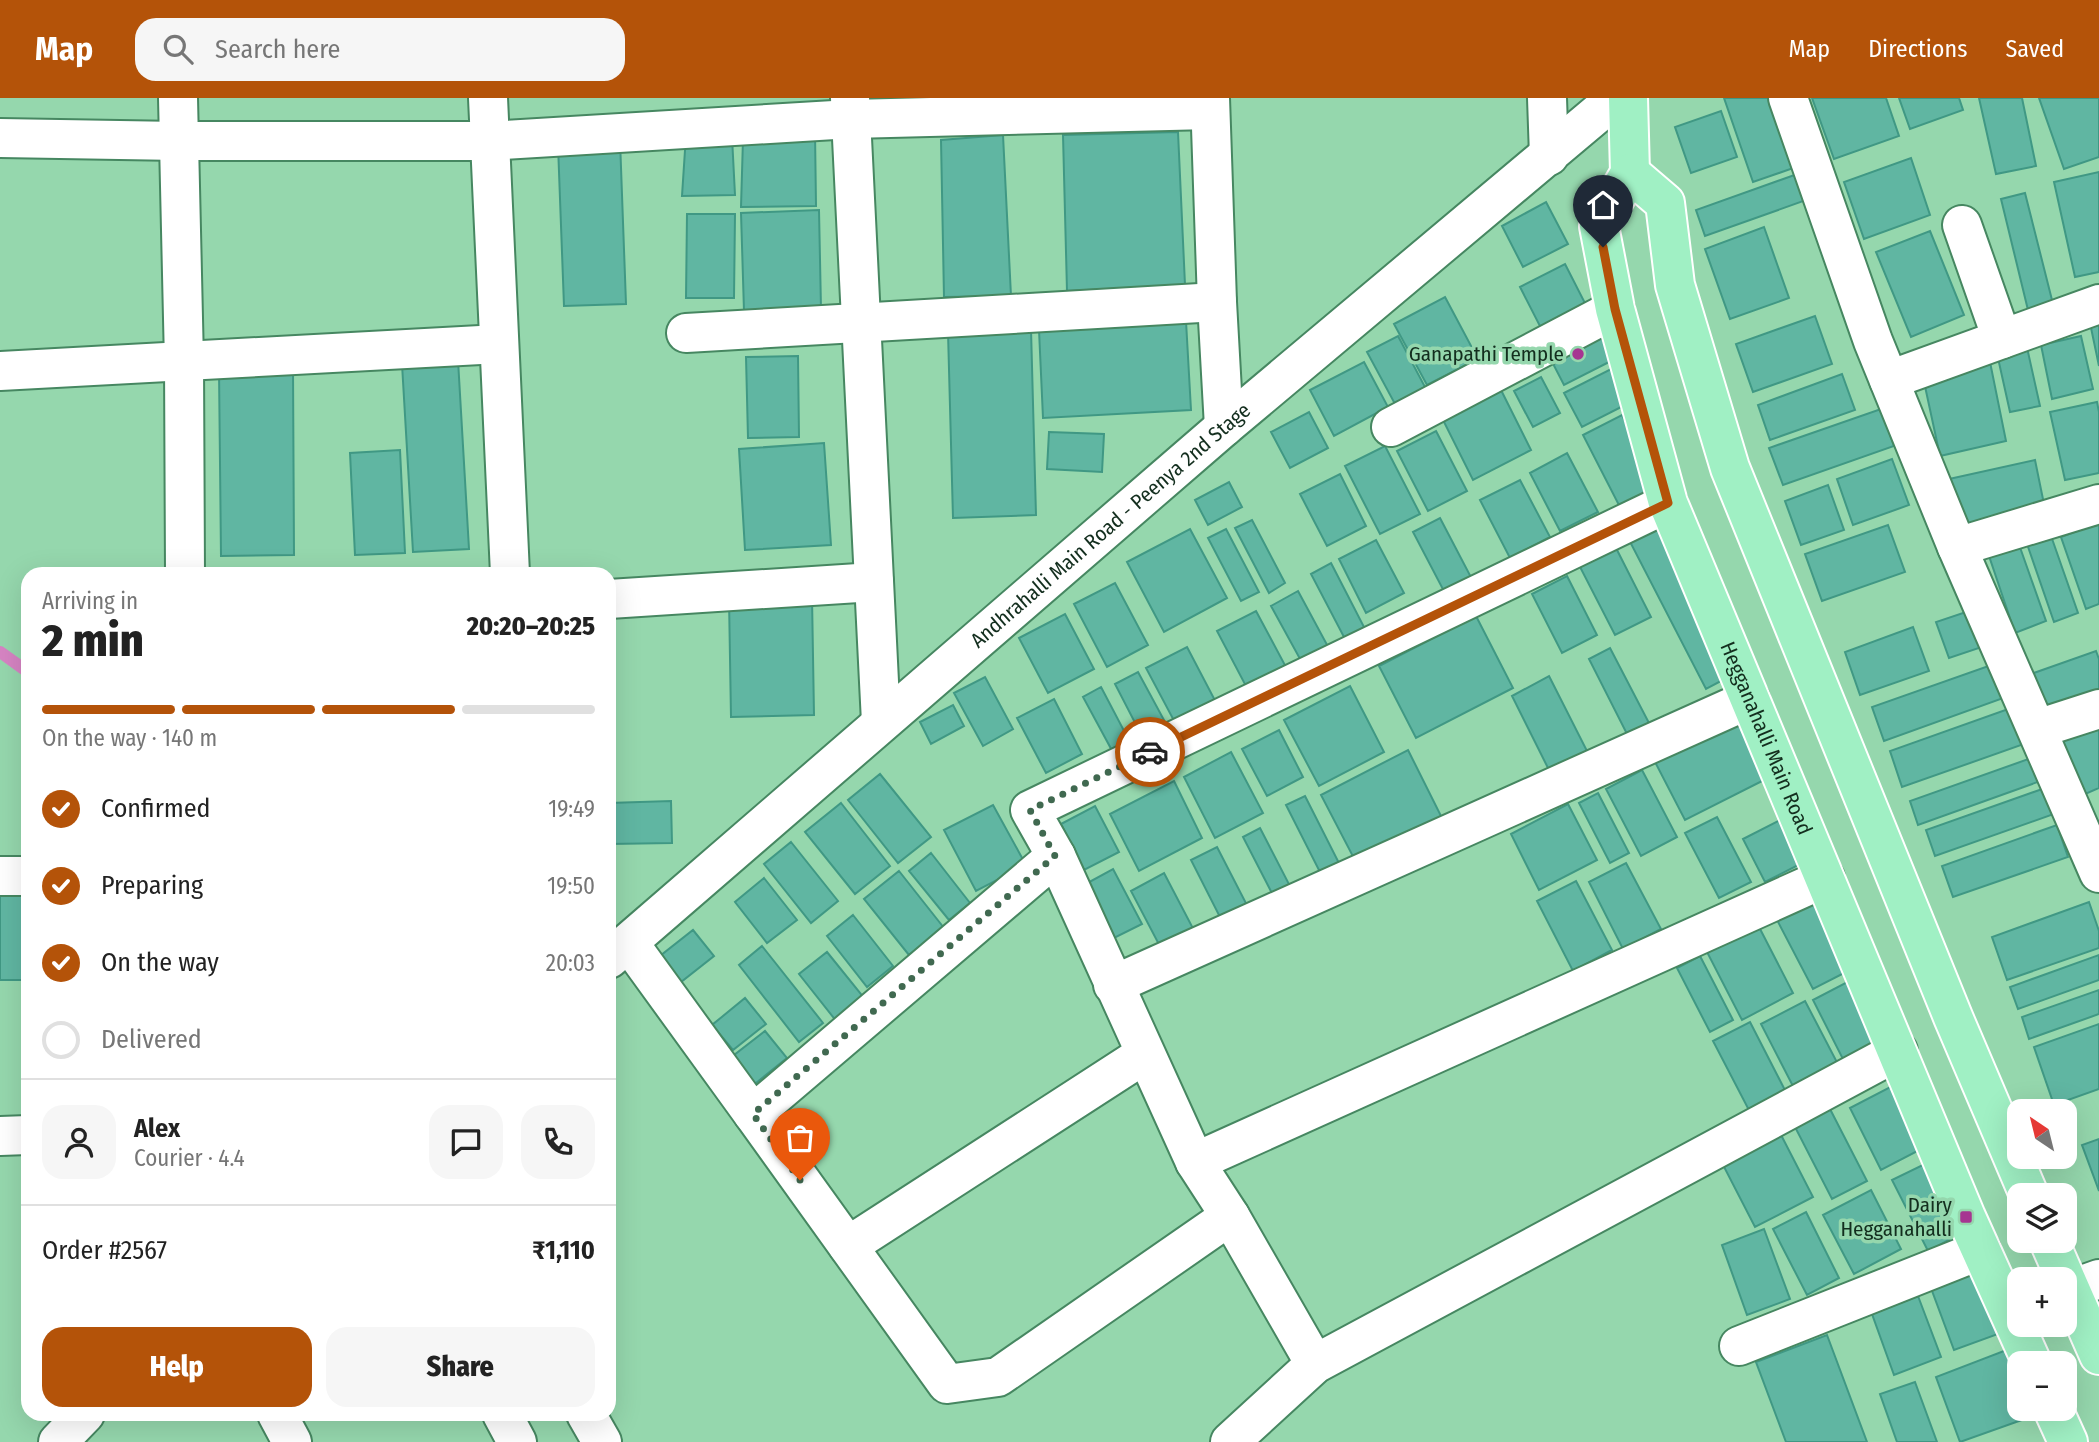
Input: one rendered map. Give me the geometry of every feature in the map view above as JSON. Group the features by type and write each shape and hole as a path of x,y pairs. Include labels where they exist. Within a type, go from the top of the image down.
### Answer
{"main road":[{"path":"1610,101 1630,173 1665,203 1675,285 1730,468 1953,1017 2024,1183"},
{"name":"Hegganahalli Main Road","path":"1630,173 1599,226 1615,309 1668,503 1981,1250 2007,1300"},
{"path":"2057,1253 2078,1286 2099,1355"},
{"path":"2058,1421 2068,1442"}],"street":[{"path":"178,98 185,567"},
{"path":"488,98 510,567"},
{"path":"1547,98 1549,156"},
{"path":"1788,98 1873,341 1957,547 2099,873"},
{"name":"Andhrahalli Main Road - Peenya 2nd Stage","path":"619,951 1224,427 1549,156 1610,101"},
{"path":"0,138 488,141 851,108 1210,104 1224,427"},
{"path":"851,108 881,722"},
{"path":"1962,225 2003,339"},
{"path":"686,333 1217,302"},
{"path":"1889,380 2099,304"},
{"path":"1391,427 1615,309"},
{"path":"0,372 499,345"},
{"path":"1315,1364 1230,1216 1195,1162 1055,856 1030,810 1668,503"},
{"path":"1957,547 2099,504"},
{"path":"616,599 874,582"},
{"path":"1113,985 1750,699"},
{"path":"2037,729 2099,709"},
{"path":"753,1114 1055,856"},
{"path":"0,876 21,877"},
{"path":"1195,1162 1825,878"},
{"path":"619,951 753,1114 947,1384 998,1377 1230,1216"},
{"path":"1230,1442 1315,1364 1898,1051"},
{"path":"848,1246 1144,1054"},
{"path":"0,1136 21,1135"},
{"path":"1739,1346 1981,1250"},
{"path":"281,1421 292,1442"},
{"path":"506,1421 517,1442"},
{"path":"590,1421 602,1442"}],"building":[{"path":"1724,98 1778,98 1802,165 1753,182"},
{"path":"1812,98 1886,98 1899,136 1834,159"},
{"path":"1899,98 1959,98 1963,110 1910,129"},
{"path":"1979,98 2022,98 2036,166 1996,174"},
{"path":"2039,98 2099,98 2099,157 2064,169"},
{"path":"1721,111 1737,157 1691,173 1675,127"},
{"path":"815,132 816,206 741,207 743,139"},
{"path":"1178,132 1185,285 1067,291 1063,135"},
{"path":"686,135 732,137 735,195 682,196"},
{"path":"1003,135 1011,296 944,297 941,140"},
{"path":"620,140 626,304 564,306 558,145"},
{"path":"1911,158 1930,215 1864,239 1844,182"},
{"path":"2099,172 2099,272 2075,277 2054,182"},
{"path":"1800,173 1809,199 1705,236 1696,210"},
{"path":"2025,193 2053,304 2028,310 2001,199"},
{"path":"1546,202 1568,244 1523,267 1502,226"},
{"path":"819,210 821,309 744,311 741,213"},
{"path":"687,214 735,214 734,298 686,298"},
{"path":"1764,227 1789,298 1730,319 1705,249"},
{"path":"1930,231 1964,315 1911,337 1876,252"},
{"path":"1565,264 1589,311 1544,334 1520,287"},
{"path":"1445,297 1478,359 1427,385 1394,324"},
{"path":"1815,316 1832,364 1753,392 1736,344"},
{"path":"1186,321 1191,410 1043,418 1039,330"},
{"path":"2099,321 2099,366 2090,323"},
{"path":"1031,329 1036,515 953,518 948,332"},
{"path":"1598,331 1613,360 1564,385 1549,356"},
{"path":"1398,336 1425,387 1395,404 1367,352"},
{"path":"2081,336 2093,389 2052,399 2041,345"},
{"path":"2026,343 2040,406 2010,412 1996,349"},
{"path":"798,356 799,437 748,438 746,357"},
{"path":"458,360 469,549 413,552 402,364"},
{"path":"1364,362 1388,407 1334,436 1310,390"},
{"path":"1990,362 2006,441 1940,456 1923,377"},
{"path":"1615,367 1633,401 1582,427 1564,393"},
{"path":"293,369 294,555 221,556 219,370"},
{"path":"1842,374 1855,410 1770,440 1758,405"},
{"path":"1541,377 1560,413 1533,427 1514,391"},
{"path":"1501,390 1531,450 1473,480 1443,420"},
{"path":"2097,402 2099,473 2065,480 2050,412"},
{"path":"1881,409 1894,446 1783,485 1769,448"},
{"path":"1309,412 1328,448 1290,468 1271,432"},
{"path":"1622,415 1661,491 1622,511 1583,435"},
{"path":"1436,431 1467,491 1428,511 1397,451"},
{"path":"1049,432 1104,434 1102,472 1047,469"},
{"path":"824,443 831,545 745,550 739,449"},
{"path":"1385,446 1420,514 1380,534 1345,466"},
{"path":"400,450 405,553 355,555 350,453"},
{"path":"1567,453 1598,512 1560,531 1530,473"},
{"path":"1892,459 1909,505 1853,525 1837,479"},
{"path":"2035,460 2045,509 1960,528 1949,479"},
{"path":"1340,474 1366,526 1327,546 1300,494"},
{"path":"1520,480 1550,537 1510,558 1480,500"},
{"path":"1229,482 1242,507 1208,525 1195,500"},
{"path":"1828,485 1844,530 1801,545 1785,501"},
{"path":"1659,517 1738,672 1706,689 1626,534"},
{"path":"1440,518 1474,583 1447,597 1413,532"},
{"path":"1252,520 1285,583 1269,593 1235,528"},
{"path":"2099,523 2099,604 2086,609 2061,537"},
{"path":"1888,525 1905,572 1822,601 1805,554"},
{"path":"1190,529 1227,598 1164,632 1127,562"},
{"path":"1226,529 1259,592 1241,601 1208,538"},
{"path":"2050,533 2078,613 2054,622 2026,541"},
{"path":"2016,536 2046,621 2015,633 1986,547"},
{"path":"1376,540 1404,593 1366,613 1339,559"},
{"path":"1615,546 1651,617 1615,635 1579,565"},
{"path":"1331,563 1365,629 1345,639 1311,574"},
{"path":"1567,576 1597,635 1562,653 1532,594"},
{"path":"1115,583 1148,645 1107,667 1074,604"},
{"path":"1298,591 1332,654 1305,668 1271,606"},
{"path":"812,597 814,715 731,717 729,599"},
{"path":"1256,611 1287,669 1248,690 1217,631"},
{"path":"1969,611 1982,647 1949,658 1936,622"},
{"path":"1065,614 1094,669 1048,693 1019,638"},
{"path":"1476,616 1513,688 1416,738 1379,666"},
{"path":"1913,627 1929,671 1860,695 1845,652"},
{"path":"1187,647 1220,710 1180,732 1146,668"},
{"path":"1610,648 1649,723 1627,734 1589,659"},
{"path":"2096,651 2099,659 2099,694 2045,713 2031,674"},
{"path":"1997,663 2009,696 1884,741 1872,707"},
{"path":"1138,672 1171,733 1147,746 1115,684"},
{"path":"1549,676 1587,751 1549,770 1512,696"},
{"path":"985,677 1013,729 983,746 954,693"},
{"path":"1350,686 1384,752 1319,786 1284,720"},
{"path":"1101,687 1132,746 1115,756 1083,697"},
{"path":"1054,699 1082,754 1046,773 1017,718"},
{"path":"953,705 964,726 931,744 920,722"},
{"path":"2011,708 2024,744 1902,787 1890,751"},
{"path":"1742,713 1774,775 1685,820 1653,758"},
{"path":"2099,715 2099,788 2083,795 2057,732"},
{"path":"1279,730 1303,777 1267,796 1242,749"},
{"path":"1408,750 1445,824 1359,868 1321,795"},
{"path":"1231,752 1263,813 1215,838 1184,777"},
{"path":"2037,756 2046,779 1918,825 1910,801"},
{"path":"1642,770 1677,837 1641,856 1606,789"},
{"path":"880,774 931,837 898,863 848,800"},
{"path":"1174,781 1202,838 1139,871 1110,814"},
{"path":"2045,788 2054,814 1935,856 1926,830"},
{"path":"1598,793 1629,853 1610,863 1579,803"},
{"path":"1305,796 1344,873 1325,882 1286,805"},
{"path":"671,801 672,843 616,844 616,803"},
{"path":"841,803 890,866 855,894 805,832"},
{"path":"1568,804 1597,860 1539,890 1511,834"},
{"path":"993,805 1026,865 976,891 944,830"},
{"path":"1095,806 1119,852 1084,870 1061,824"},
{"path":"1788,816 1810,859 1765,882 1743,839"},
{"path":"1717,817 1751,882 1719,898 1685,833"},
{"path":"2057,825 2068,857 1953,897 1942,866"},
{"path":"1260,828 1293,892 1276,901 1243,837"},
{"path":"791,842 838,901 811,923 764,864"},
{"path":"1217,847 1250,911 1224,925 1191,860"},
{"path":"931,853 970,903 949,920 909,871"},
{"path":"1626,863 1661,929 1623,949 1589,882"},
{"path":"1113,869 1142,924 1110,940 1082,886"},
{"path":"899,871 944,928 909,955 864,899"},
{"path":"1164,873 1198,938 1165,956 1131,891"},
{"path":"764,878 797,920 767,943 735,902"},
{"path":"1576,881 1612,950 1573,971 1537,901"},
{"path":"0,893 21,893 21,980 0,980"},
{"path":"1814,899 1850,970 1813,989 1776,918"},
{"path":"2089,902 2099,931 2099,948 2007,980 1992,937"},
{"path":"853,915 893,966 867,987 827,936"},
{"path":"1758,925 1793,993 1742,1020 1707,952"},
{"path":"693,930 714,956 681,982 660,956"},
{"path":"762,946 823,1023 799,1042 739,965"},
{"path":"827,952 865,999 837,1022 799,974"},
{"path":"2099,955 2099,980 2018,1009 2010,987"},
{"path":"1700,956 1733,1020 1710,1032 1677,968"},
{"path":"1855,978 1889,1045 1847,1067 1813,1000"},
{"path":"2099,990 2099,1014 2029,1039 2022,1017"},
{"path":"745,998 766,1024 733,1050 712,1025"},
{"path":"1805,1001 1841,1070 1796,1092 1761,1024"},
{"path":"1750,1022 1789,1098 1752,1116 1713,1041"},
{"path":"2099,1024 2099,1089 2071,1099 2052,1099 2034,1047"},
{"path":"765,1031 787,1058 751,1087 729,1059"},
{"path":"1898,1083 1929,1145 1881,1170 1850,1108"},
{"path":"1830,1109 1867,1181 1832,1199 1795,1127"},
{"path":"1779,1131 1813,1197 1755,1227 1721,1161"},
{"path":"2099,1139 2099,1191 2082,1145"},
{"path":"1933,1160 1968,1230 1928,1251 1892,1180"},
{"path":"1871,1190 1901,1249 1854,1274 1823,1215"},
{"path":"1806,1212 1839,1278 1807,1295 1773,1229"},
{"path":"1764,1229 1790,1299 1747,1315 1722,1245"},
{"path":"1972,1264 1998,1334 1954,1350 1928,1280"},
{"path":"1918,1296 1941,1357 1894,1375 1872,1314"},
{"path":"1827,1335 1867,1442 1786,1442 1756,1362"},
{"path":"2009,1349 2007,1421 2019,1421 1960,1442 1936,1377"},
{"path":"1915,1382 1937,1442 1897,1442 1880,1394"}],"waterway":[{"path":"0,652 21,667"}],"way so far":[{"path":"800,1180 753,1114 1055,856 1030,810 1150,752"}],"place":[{"name":"Ganapathi Temple","path":"1578,354"},
{"name":"Dairy Hegganahalli","path":"1966,1217"}],"route":[{"path":"1150,752 1668,503 1615,309 1603,247"}]}
